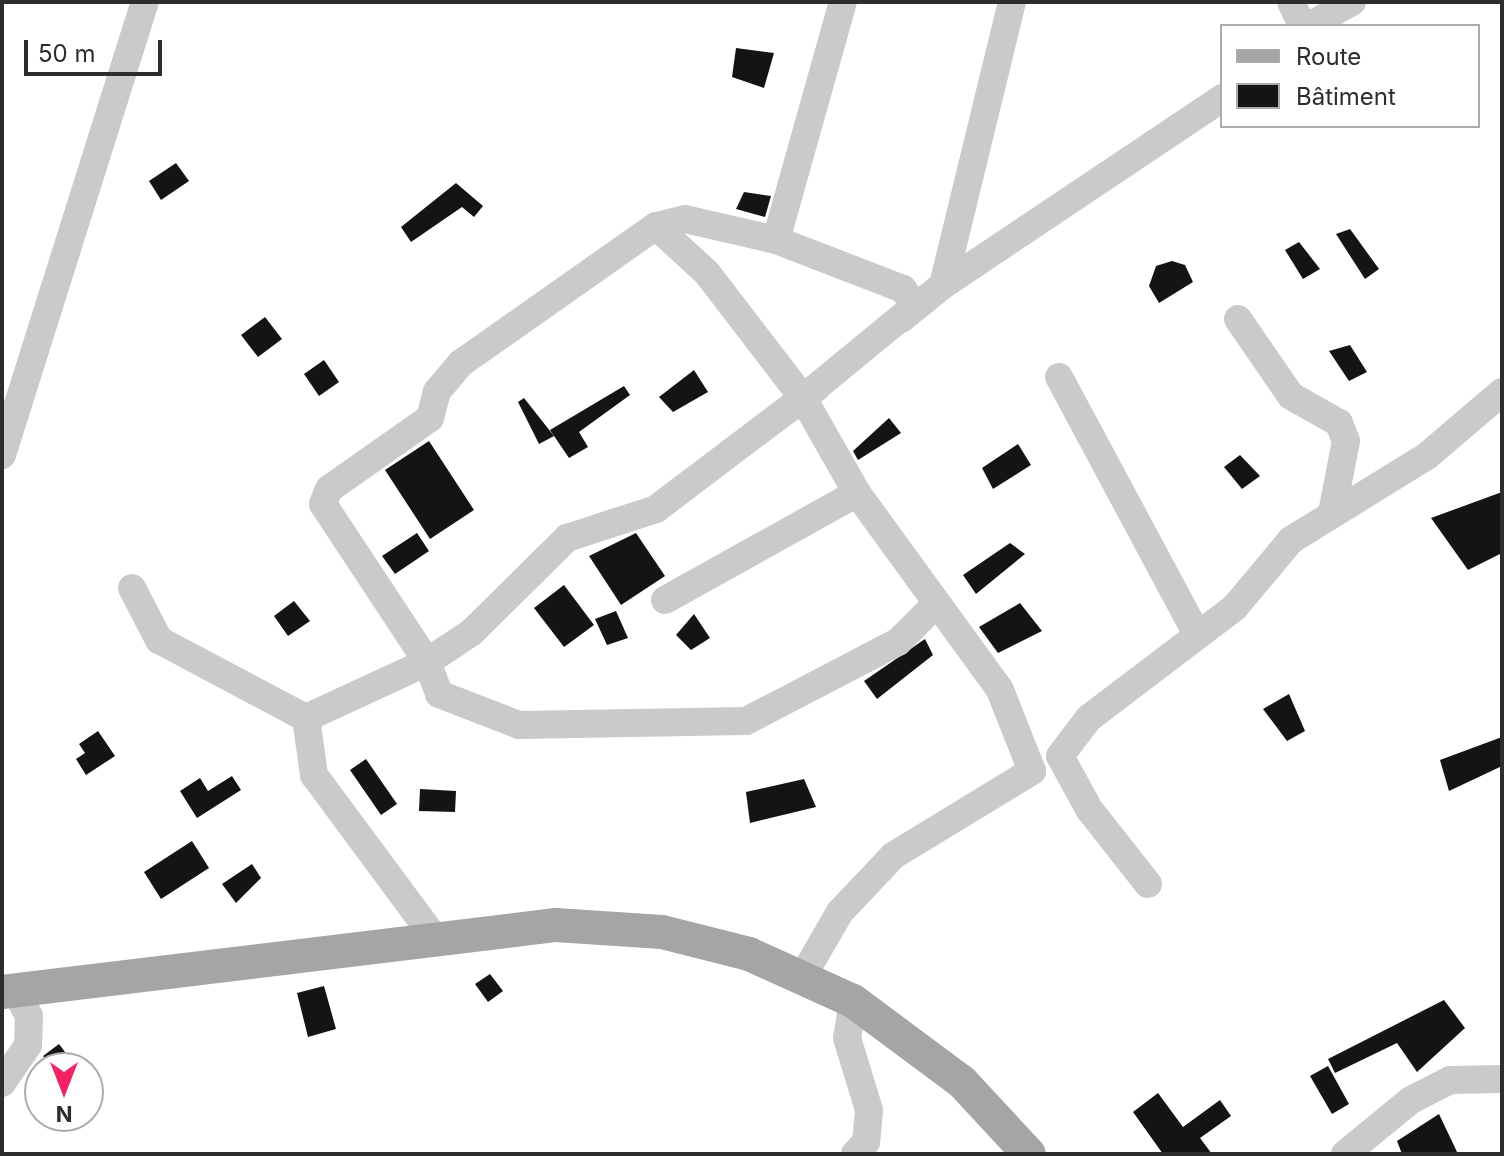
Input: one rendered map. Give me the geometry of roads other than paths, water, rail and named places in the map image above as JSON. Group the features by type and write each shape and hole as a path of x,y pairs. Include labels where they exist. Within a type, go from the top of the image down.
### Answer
{"main road":[{"path":"9,992 434,937 607,926 662,932 804,974 853,1001 962,1082 1029,1154"}],"street":[{"path":"2,455 145,2"},
{"path":"776,240 843,2"},
{"path":"943,285 1012,2"},
{"path":"1291,2 1301,24"},
{"path":"1313,24 1352,2"},
{"path":"306,718 427,662 472,632 567,538 656,509 803,398 943,285 1220,99"},
{"path":"803,398 915,306 903,289 776,240 721,222 685,219 656,226 461,363 437,392 430,418 329,489 323,504 427,662 439,694 519,725 746,721 898,642 937,603"},
{"path":"656,226 707,273 803,398 857,493 1000,690 1032,771"},
{"path":"1238,319 1291,396 1339,423 1346,441 1333,508"},
{"path":"1059,377 1197,634"},
{"path":"804,974 840,912 893,856 1060,756 1089,718 1235,607 1291,540 1333,508 1427,456 1502,392"},
{"path":"665,600 857,493"},
{"path":"132,588 159,640 306,718"},
{"path":"306,718 314,775 434,937"},
{"path":"1060,756 1089,809 1148,884"},
{"path":"2,1083 28,1045 29,1016 9,992"},
{"path":"853,1001 847,1038 869,1110 866,1142 855,1154"},
{"path":"1345,1154 1411,1100 1450,1080 1502,1079"}]}
